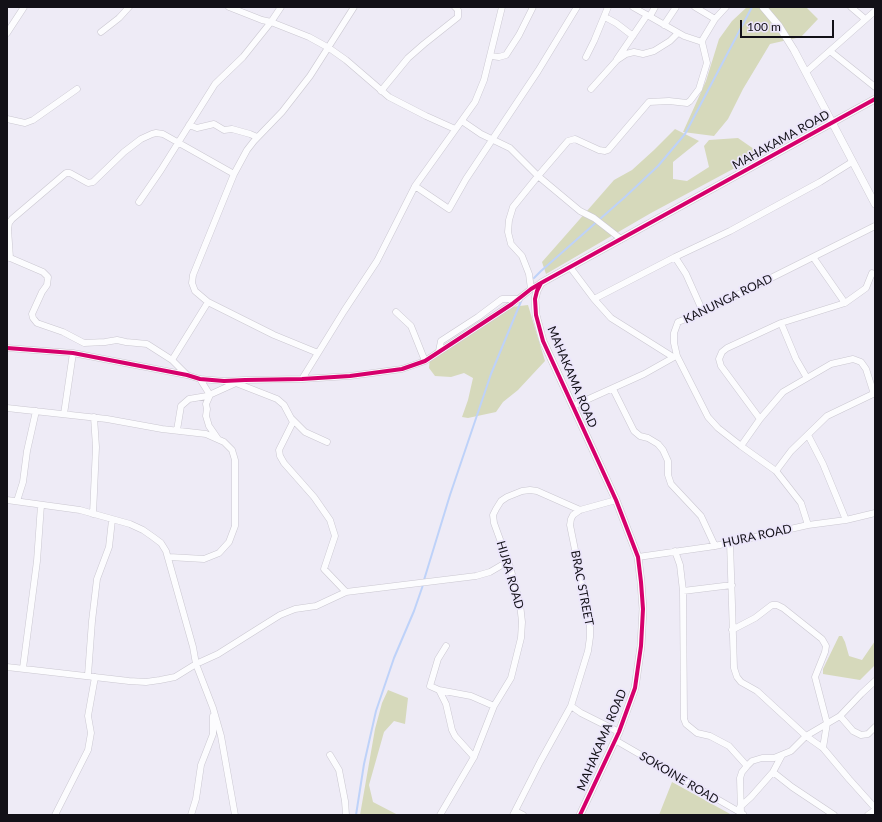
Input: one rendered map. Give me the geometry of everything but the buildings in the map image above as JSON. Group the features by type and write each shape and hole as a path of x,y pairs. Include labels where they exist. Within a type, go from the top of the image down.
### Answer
{"street":[{"path":"7,33 24,7"},
{"path":"102,32 119,18 129,7"},
{"path":"229,7 309,36 346,60 389,98 455,129"},
{"path":"139,202 215,84 243,57 281,7"},
{"path":"318,353 274,335 208,302 195,291 192,283 192,275 234,174 247,150 310,76 354,7"},
{"path":"381,91 408,58 458,16 458,10 455,7"},
{"path":"302,379 344,311 377,262 415,186 475,102 484,80 491,56 502,7"},
{"path":"491,56 503,57 509,51 533,7"},
{"path":"415,186 449,209 466,179 493,140 578,7"},
{"path":"586,57 605,17 608,7"},
{"path":"633,7 678,33 702,42"},
{"path":"591,89 616,60 655,7"},
{"path":"664,24 676,7"},
{"path":"695,7 715,19"},
{"path":"530,289 529,274 522,256 511,244 508,232 509,220 513,207 566,143 571,139 576,139 599,150 605,151 608,150 649,102 690,102 699,89 707,63 702,42 715,19 726,7"},
{"path":"764,7 780,26 806,72 875,204"},
{"path":"851,7 865,19"},
{"path":"806,72 875,11"},
{"path":"605,17 616,23 633,36"},
{"path":"616,60 626,54 634,52 643,54 654,51 670,41 678,33"},
{"path":"830,51 875,87"},
{"path":"7,119 25,123 33,120 77,89"},
{"name":"MAHAKAMA ROAD","path":"580,815 619,732 635,688 641,646 643,609 641,582 638,557 616,500 543,341 536,315 535,299 537,291 541,283 875,99"},
{"path":"462,121 493,140 510,148 538,176 580,210 594,218 621,240"},
{"path":"189,125 197,128 214,124 224,130 232,129 257,137"},
{"path":"187,375 172,360 147,344 117,340 84,343 63,332 37,323 32,314 38,299 47,285 48,277 43,272 9,258 9,223 66,173 70,173 88,183 93,182 124,152 141,139 156,133 163,134 234,174"},
{"path":"594,299 737,227 820,182 852,162"},
{"name":"KANUNGA ROAD","path":"808,525 801,503 776,471 718,428 708,417 675,357 674,333 678,322 702,312 875,226"},
{"path":"675,257 686,274 702,312"},
{"path":"813,257 845,303"},
{"path":"570,267 594,299 611,318 675,357"},
{"path":"760,419 724,372 719,362 719,355 727,348 781,323 845,303 866,288 872,273 875,274"},
{"path":"7,348 73,353 187,375 200,379 224,382 350,376 402,369 425,361 541,283"},
{"path":"439,351 441,341 478,317 502,299 518,299"},
{"path":"172,360 208,302"},
{"path":"396,312 411,326 425,361"},
{"path":"781,323 796,359 807,378"},
{"path":"64,414 73,353"},
{"path":"573,406 613,389 675,357"},
{"path":"741,446 760,419 783,392 830,364 853,359 864,364 874,393 827,416 791,451 776,471"},
{"path":"200,379 210,395"},
{"path":"177,430 181,406 189,399 210,395 245,380"},
{"path":"236,383 277,399 284,405 293,422 279,450 280,456 284,463 314,497 330,520 335,536 324,569 346,592"},
{"path":"613,389 634,431 640,436 648,438 658,444 663,450 668,461 668,475 672,484 701,516 715,546"},
{"path":"210,395 206,404 206,416 209,426 219,440"},
{"path":"7,408 94,417 162,430 177,430 206,434 224,442 232,450 235,460 236,526 234,533 224,550 212,557 194,560 169,557"},
{"path":"17,501 36,411"},
{"path":"289,415 305,432 327,442"},
{"path":"93,514 96,447 94,417"},
{"path":"808,435 823,464 846,520"},
{"name":"HIJRA ROAD","path":"440,815 474,757 494,706 511,678 521,638 522,622 520,604 510,567 494,523 493,516 496,509 501,501 507,497 522,491 537,491 580,510"},
{"path":"7,500 80,510 130,524 143,530 161,543 169,557 174,581 193,647 196,664 213,708 221,736 235,815"},
{"path":"580,510 616,500"},
{"path":"23,668 37,561 41,504"},
{"name":"BRAC STREET","path":"514,813 571,706 588,651 590,624 570,525 573,515 580,510"},
{"name":"HURA ROAD","path":"638,557 715,546 808,525 846,520 875,513"},
{"path":"88,676 97,579 108,547 112,520"},
{"path":"730,542 734,668 741,682 757,691 806,736 824,748 875,809 868,815"},
{"path":"675,551 680,565 683,591 684,718 686,724 697,733 710,736 729,746 747,766"},
{"path":"7,667 146,682 175,677 196,664 218,654 280,615 295,609 316,606 346,592 476,576 490,572 507,562"},
{"path":"683,591 732,585"},
{"path":"732,630 755,618 772,605 778,605 822,638 826,646 825,652 815,677 827,723 824,748"},
{"path":"446,646 438,659 430,686 439,690 471,696 494,706"},
{"path":"55,815 88,750 91,733 88,716 95,677"},
{"path":"742,812 740,778 742,772 752,761 762,758 774,758 791,751 806,736 840,716 875,681"},
{"path":"439,690 446,704 452,730 455,736 474,757"},
{"path":"571,706 581,713 619,732"},
{"path":"190,815 196,800 201,765 213,734 213,708"},
{"path":"840,716 853,731 861,735 868,734 875,727"},
{"name":"SOKOINE ROAD","path":"615,740 742,812"},
{"path":"330,755 339,770 346,815"},
{"path":"742,812 751,797 773,772 782,755"},
{"path":"773,772 792,787 834,815"},
{"path":"514,813 523,815"}],"green space":[{"path":"747,7 806,7 818,19 801,37 770,44 743,89 728,119 714,136 683,132 706,81 719,39 732,21"},
{"path":"675,129 699,141 673,162 673,179 687,181 709,167 704,146 709,140 738,138 761,154 651,213 546,274 542,262 614,180 632,170"},
{"path":"528,305 545,361 518,390 503,402 496,412 468,418 462,417 473,378 464,373 451,377 435,376 429,368 430,357 435,350 503,308"},
{"path":"839,636 842,636 845,642 849,656 862,660 875,641 875,665 860,680 823,674 823,669"},
{"path":"388,690 408,698 405,724 394,721 384,732 369,785 373,802 398,815 360,815 375,729 382,703"},
{"path":"672,782 732,815 659,815"}],"waterway":[{"path":"534,278 658,166 685,134 752,7"},
{"path":"424,580 450,495 491,374 522,299"},
{"path":"356,815 364,764 376,711 394,658 414,611 423,585"}],"cycle path":[{"path":"580,815 619,732 635,688 641,646 643,609 641,582 638,557 616,500 543,341 536,315 535,299 537,291 541,283 875,99"},
{"path":"7,348 73,353 187,375 200,379 224,381 350,376 402,369 425,361 512,304 541,283"}]}
